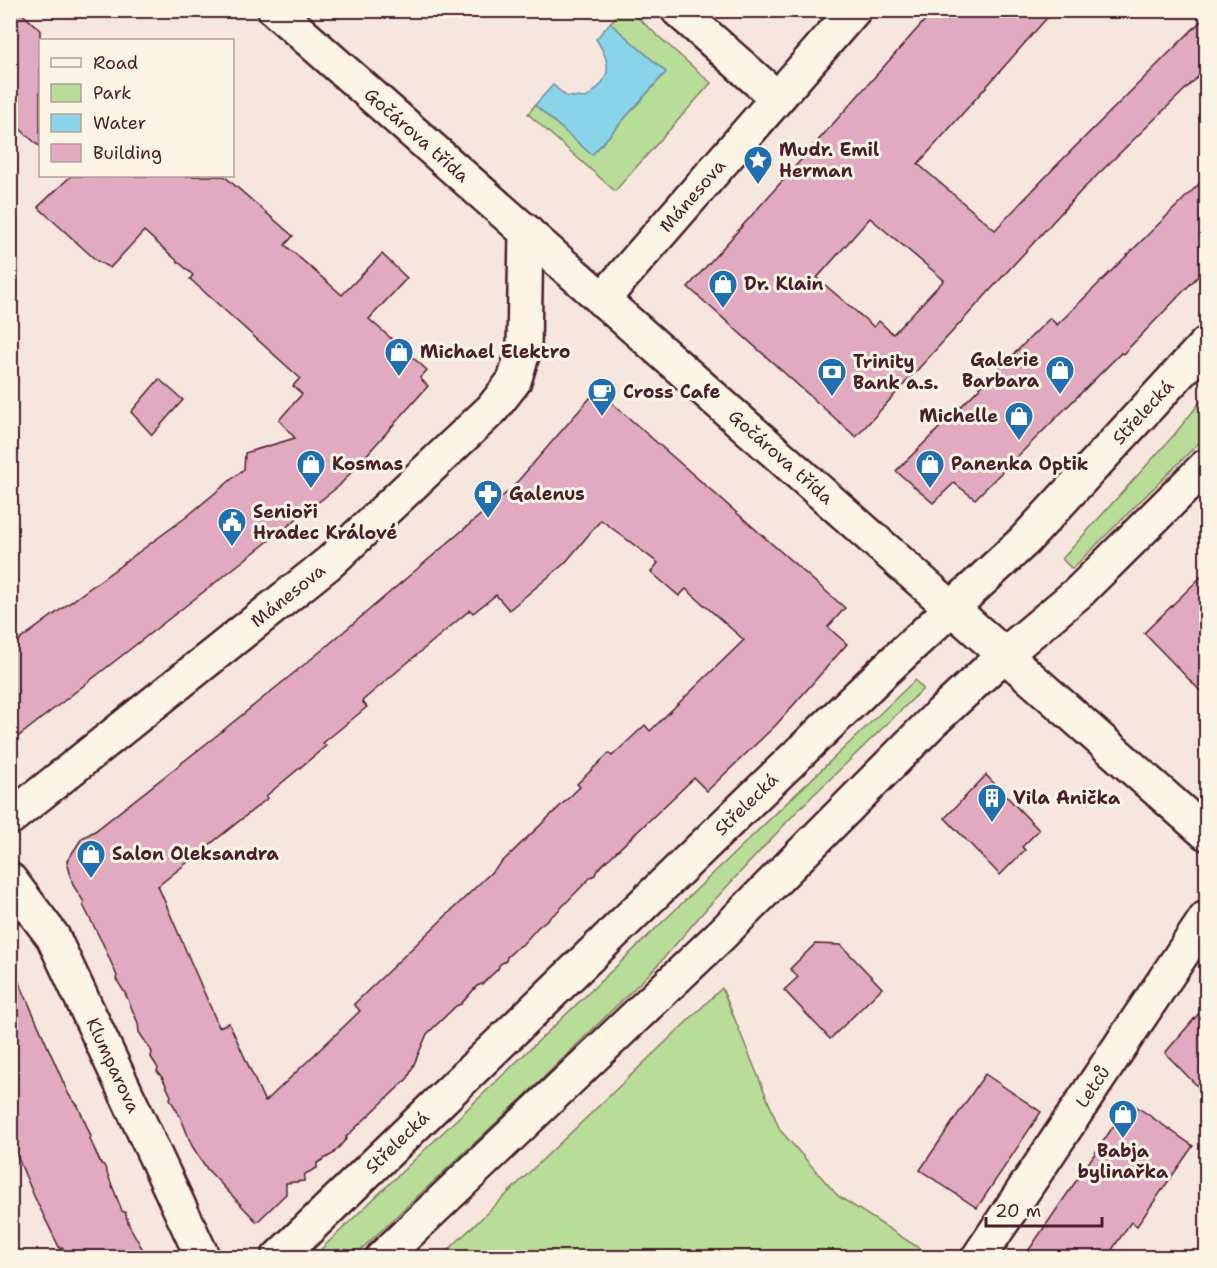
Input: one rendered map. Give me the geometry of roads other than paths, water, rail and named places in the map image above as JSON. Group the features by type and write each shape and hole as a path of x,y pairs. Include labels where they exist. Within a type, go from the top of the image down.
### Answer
{"street":[{"name":"Gočárova třída","path":"275,10 1206,833"},
{"path":"678,10 777,98"},
{"name":"Mánesova","path":"602,300 854,10"},
{"name":"Mánesova","path":"10,818 330,562 492,409 514,381 524,349 525,231"},
{"name":"Střelecká","path":"278,1257 885,670 1024,541 1206,344"},
{"path":"382,1257 722,934 934,720 1004,655 1079,592 1206,466"},
{"name":"Klumparova","path":"10,880 53,937 203,1257"},
{"name":"Letců","path":"978,1257 1206,918"}],"water":[{"path":"610,23 666,72 592,155 535,105 553,85 566,96 586,98 595,91 605,78 607,71 602,48 596,39"}],"place":[{"name":"Mudr. Emil Herman","path":"758,186"},
{"name":"Dr. Klain","path":"723,310"},
{"name":"Michael Elektro","path":"399,378"},
{"name":"Galerie Barbara","path":"1060,396"},
{"name":"Trinity Bank a.s.","path":"832,398"},
{"name":"Cross Cafe","path":"602,418"},
{"name":"Michelle","path":"1019,442"},
{"name":"Kosmas","path":"311,490"},
{"name":"Panenka Optik","path":"930,490"},
{"name":"Galenus","path":"488,520"},
{"name":"Senioři Hradec Králové","path":"232,548"},
{"name":"Vila Anička","path":"992,824"},
{"name":"Salon Oleksandra","path":"91,880"},
{"name":"Babja bylinařka","path":"1123,1140"}]}
